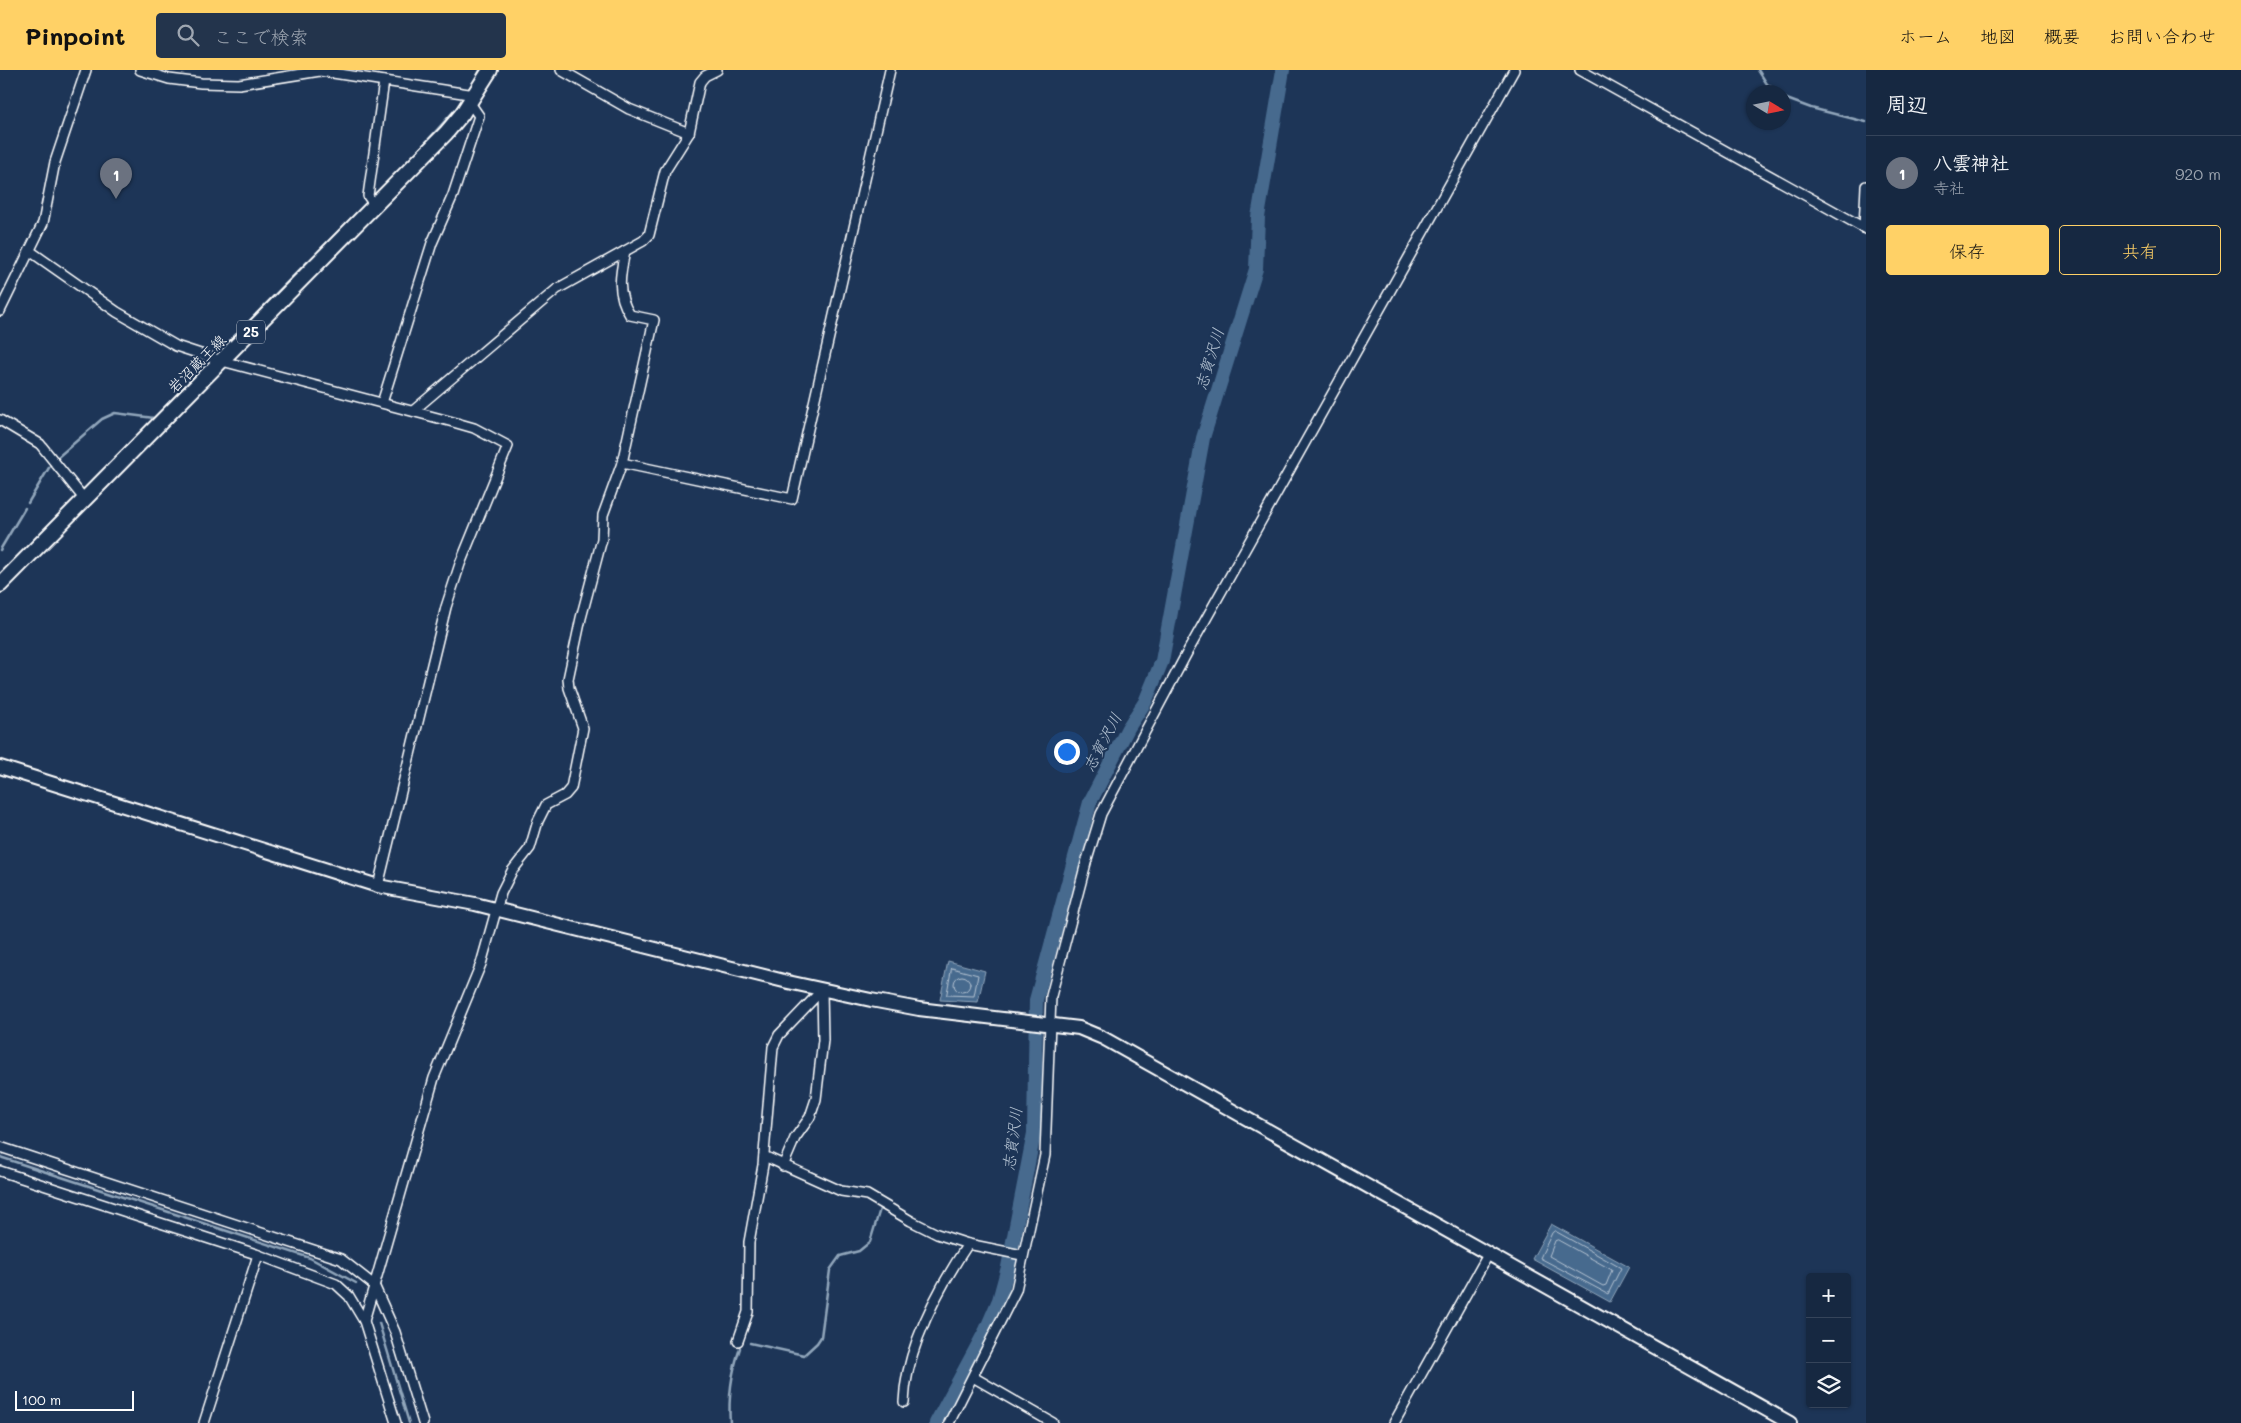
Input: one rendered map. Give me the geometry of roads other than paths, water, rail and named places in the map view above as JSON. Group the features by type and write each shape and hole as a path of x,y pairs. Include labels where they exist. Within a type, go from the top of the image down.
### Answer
{"main road":[{"name":"岩沼蔵王線","path":"0,585 86,500 446,133 472,99 490,70"}],"street":[{"path":"0,311 43,224 55,162 86,70"},
{"path":"140,70 169,78 202,83 239,84 320,71 384,81 472,99 479,116 453,195 432,243 382,403"},
{"path":"561,70 629,109 689,133"},
{"path":"413,411 557,289 643,241 649,235 665,171 689,133 700,82 705,76 717,70"},
{"path":"622,463 792,499 890,70"},
{"path":"949,1423 1016,1290 1022,1255 1046,1155 1047,1023 1053,987 1101,814 1188,651 1514,70"},
{"path":"1580,70 1865,229 1866,186"},
{"path":"375,206 368,196 384,81"},
{"path":"30,251 117,312 167,341 222,361 474,428 508,446 460,564 446,607 378,886"},
{"path":"364,1321 434,1078 481,964 495,909 512,871 530,848 538,821 546,805 565,795 571,788 584,728 569,688 568,679 581,618 602,539 603,515 622,463 654,320 630,315 624,306 619,286 625,251"},
{"path":"0,420 40,444 86,500"},
{"path":"0,767 378,886 495,909 822,990 919,1009 1079,1028 1103,1038 1790,1423"},
{"path":"738,1342 748,1312 749,1242 764,1156 773,1047 779,1035 822,990"},
{"path":"783,1166 795,1138 810,1117 816,1100 823,1046 822,990"},
{"path":"0,1147 341,1259 374,1285 395,1332 423,1423"},
{"path":"764,1156 841,1191 867,1195 937,1234 968,1244 1022,1255"},
{"path":"0,1171 258,1255 336,1284 349,1296 364,1321 396,1423"},
{"path":"904,1402 910,1357 952,1267 968,1244"},
{"path":"1394,1423 1489,1253"},
{"path":"204,1423 258,1255"},
{"path":"973,1377 1053,1423"}],"water":[{"path":"948,961 985,971 978,1002 940,1000"},
{"path":"1551,1224 1629,1267 1610,1302 1532,1259"}],"waterway":[{"path":"472,86 480,70"},
{"name":"志賀沢川","path":"936,1423 986,1330 999,1300 1008,1267 1034,1133 1036,1000 1090,802 1128,728 1145,702 1162,661 1203,438 1256,269 1258,217 1283,70"},
{"path":"1758,70 1768,85"},
{"path":"1791,101 1811,108 1866,122"},
{"path":"411,159 460,104"},
{"path":"373,196 393,177"},
{"path":"318,252 363,207"},
{"path":"218,353 308,261"},
{"path":"58,457 102,419 115,413 154,418 209,362"},
{"path":"28,503 50,466"},
{"path":"0,550 25,508"},
{"path":"0,1157 310,1258 356,1283"},
{"path":"750,1343 804,1355 817,1343 821,1337 830,1270 840,1256 859,1251 870,1242 880,1209"},
{"path":"379,1323 409,1423"},
{"path":"730,1423 731,1385 740,1348"}],"place":[{"name":"八雲神社","path":"116,199"}]}
